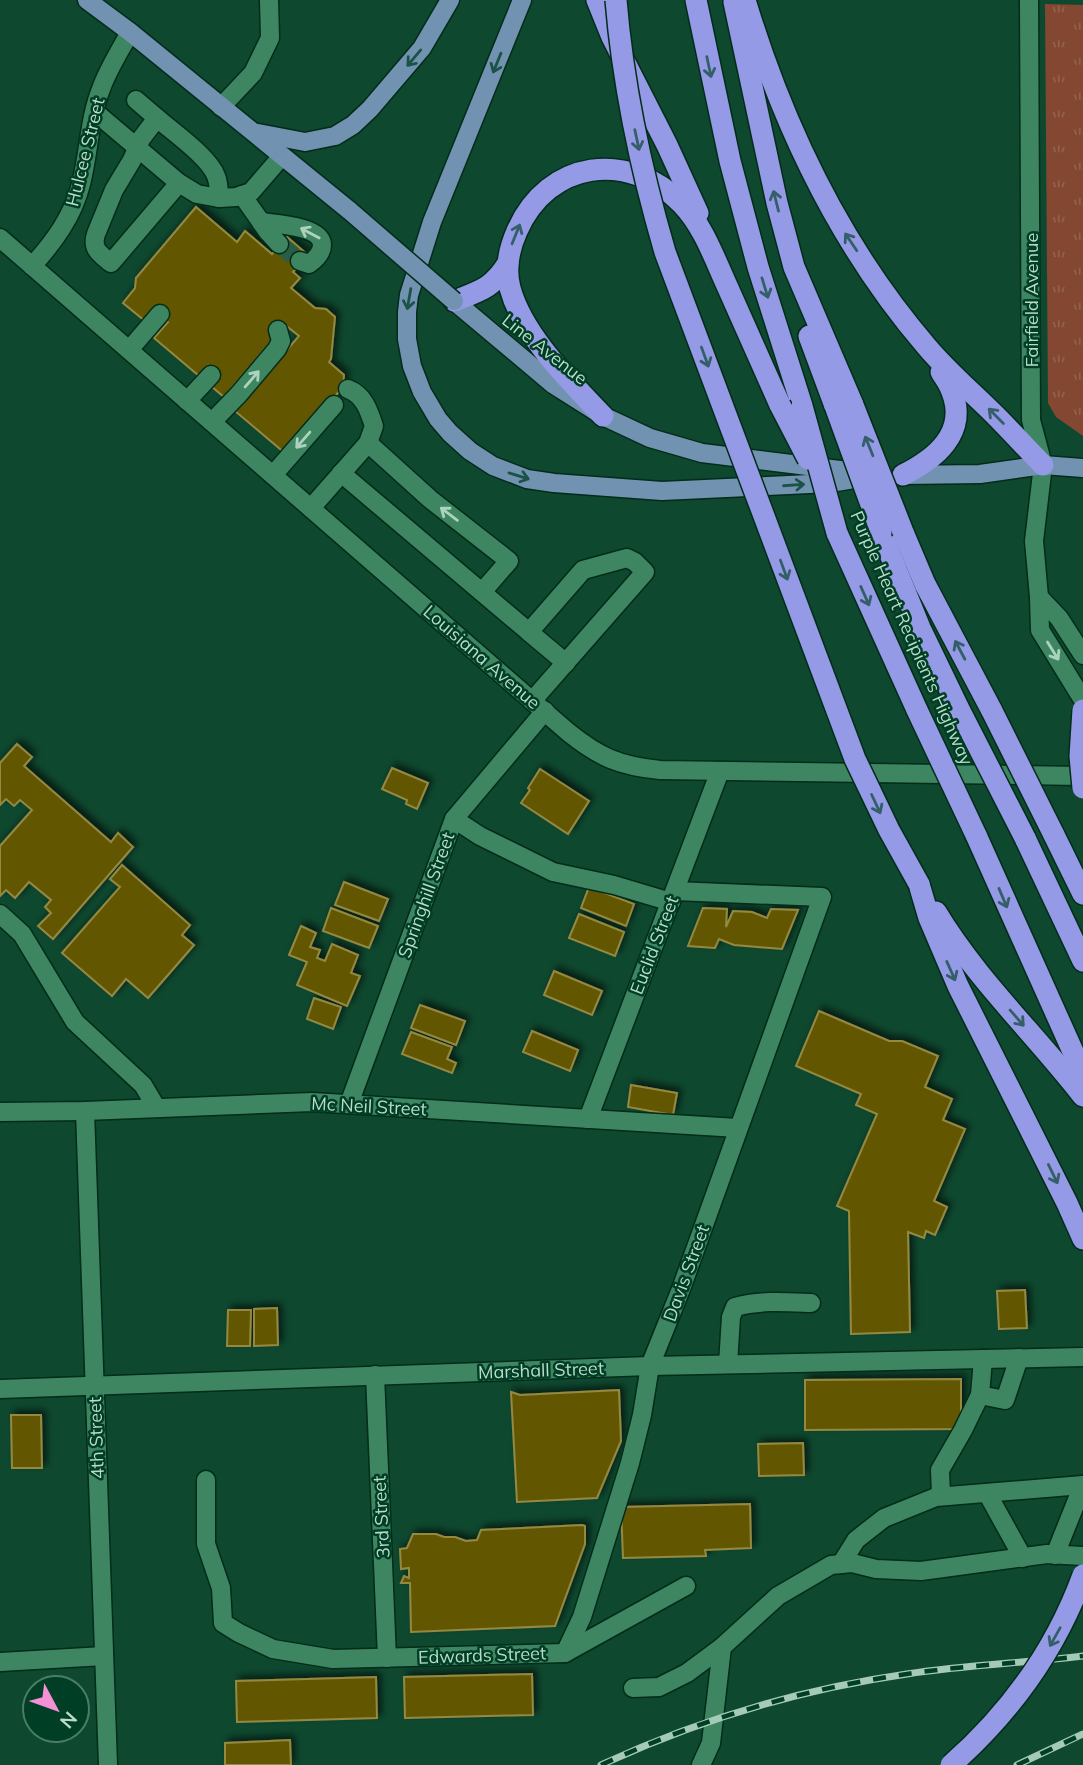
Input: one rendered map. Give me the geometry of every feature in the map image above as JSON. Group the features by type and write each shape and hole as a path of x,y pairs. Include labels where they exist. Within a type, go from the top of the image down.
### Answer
{"highway":[{"path":"597,0 612,37 667,145 699,216 708,244"},
{"path":"616,0 619,40 636,137 665,252 855,759 889,831 942,921 983,979 1083,1096"},
{"name":"Purple Heart Recipients Highway","path":"696,0 730,160 758,267 802,406 837,533 1083,1074"},
{"path":"734,0 805,323 844,405 881,532 920,628 1083,961"},
{"path":"745,0 767,64 810,169 827,202 876,280 926,346 953,393 957,414 953,431 941,450 903,475"},
{"path":"603,416 547,356 516,305 509,286 508,262 512,243 528,210 554,184 572,174 592,169 632,172 674,196 692,216 708,244 780,405 804,453 823,482"},
{"path":"454,301 487,287 500,275 508,262"},
{"path":"926,346 1043,465"},
{"name":"Purple Heart Recipients Highway","path":"844,405 925,584 1083,894"},
{"path":"1083,710 1080,755 1083,788"},
{"path":"919,884 929,918 958,986 1056,1180 1083,1240"},
{"path":"951,1765 983,1735 1021,1690 1053,1641 1083,1575"}],"main road":[{"name":"Line Avenue","path":"87,0 350,211 524,362 603,416 650,438 702,453 880,475 980,474 1043,465 1083,468"},
{"path":"253,132 305,142 335,136 353,125 422,48 450,0"},
{"path":"522,0 432,222 409,295 407,339 412,366 422,392 438,419 470,451 493,466 527,479 554,483 662,491 830,483 880,475"}],"street":[{"path":"221,107 253,73 270,38 269,0"},
{"name":"Fairfield Avenue","path":"1029,0 1031,420 1043,465 1034,541 1040,630 1083,700"},
{"name":"Hulcee Street","path":"33,267 73,210 81,186 100,90 130,32"},
{"path":"136,100 209,164 216,174 219,198"},
{"path":"95,112 179,183 197,194 219,198 236,197 251,192 282,156"},
{"path":"157,118 141,139 114,190 93,242 99,254 111,263 179,183"},
{"path":"242,195 279,244"},
{"path":"261,222 303,228 321,238 321,251 315,259 309,264 300,261"},
{"name":"Louisiana Avenue","path":"0,238 538,706 588,748 610,760 634,767 660,770 1083,776"},
{"path":"129,350 160,314"},
{"path":"212,422 277,349 281,341 278,330"},
{"path":"187,401 211,375"},
{"path":"311,508 368,443 374,426 367,407 348,389"},
{"path":"272,475 334,405"},
{"path":"368,443 430,499 509,561 482,592"},
{"path":"341,473 566,663"},
{"name":"Springhill Street","path":"349,1104 454,819 538,706 566,663 645,572 627,558 583,570 529,632"},
{"path":"1039,597 1059,618 1083,655"},
{"name":"Euclid Street","path":"588,1119 720,771"},
{"path":"454,819 480,836 553,872 673,897"},
{"name":"Davis Street","path":"565,1653 582,1617 630,1463 650,1366 681,1289 822,897 673,897"},
{"path":"0,914 22,934 75,1023 143,1085 156,1107"},
{"name":"Mc Neil Street","path":"0,1112 303,1102 738,1128"},
{"name":"4th Street","path":"85,1111 108,1765"},
{"path":"728,1364 731,1317 735,1307 776,1301 811,1303"},
{"name":"Marshall Street","path":"0,1388 650,1366 1083,1357"},
{"path":"980,1395 1005,1400 1019,1358"},
{"path":"942,1496 940,1470 980,1395 984,1359"},
{"name":"3rd Street","path":"375,1375 387,1658"},
{"name":"Edwards Street","path":"206,1480 206,1544 221,1588 223,1623 273,1649 333,1659 565,1653 686,1586"},
{"path":"841,1564 856,1540 884,1518 936,1497 1083,1485 1055,1555"},
{"path":"988,1493 1023,1558"},
{"path":"633,1688 659,1687 687,1673 722,1647 778,1596 831,1565 852,1563 876,1569 921,1571 1055,1555 1083,1556"},
{"path":"701,1765 711,1743 722,1647"},
{"path":"0,1662 104,1657"}],"green space":[{"path":"1045,4 1083,5 1083,436 1056,417 1048,403"}],"building":[{"path":"196,207 237,242 245,231 272,254 287,237 308,255 293,272 300,278 291,288 315,308 326,309 335,317 329,362 344,375 343,387 286,454 235,411 299,336 285,325 224,397 154,338 168,322 157,313 145,321 123,303 135,288 136,278"},
{"path":"17,744 32,757 24,766 111,842 118,833 133,847 53,939 38,926 51,913 45,907 51,900 29,882 15,898 6,890 0,896 0,846 32,810 20,800 14,806 6,799 0,805 0,763"},
{"path":"392,768 428,783 417,809 406,804 407,800 382,789"},
{"path":"540,769 589,801 568,834 521,803"},
{"path":"122,865 190,925 182,935 194,945 148,998 126,979 112,996 62,953 120,887 110,879"},
{"path":"344,882 388,899 379,921 335,905"},
{"path":"589,887 634,904 626,926 581,908"},
{"path":"331,908 378,926 369,948 323,931"},
{"path":"703,908 727,909 726,927 733,911 752,912 767,918 771,909 798,910 782,949 734,945 719,939 715,948 688,946"},
{"path":"579,914 624,932 615,956 569,938"},
{"path":"301,926 316,933 310,947 320,950 317,958 325,961 332,944 358,955 351,973 360,976 347,1006 297,985 307,962 289,955"},
{"path":"554,971 602,991 592,1015 544,995"},
{"path":"314,998 341,1007 333,1029 307,1019"},
{"path":"420,1005 465,1021 456,1045 411,1028"},
{"path":"819,1011 889,1041 902,1041 938,1056 925,1087 952,1099 943,1120 965,1129 934,1201 947,1207 935,1235 926,1231 924,1238 908,1232 910,1332 851,1334 849,1211 837,1206 877,1114 856,1105 861,1094 796,1066"},
{"path":"532,1031 578,1050 570,1071 523,1052"},
{"path":"411,1032 452,1047 447,1059 456,1063 452,1073 402,1054"},
{"path":"631,1085 677,1093 673,1115 628,1107"},
{"path":"1025,1290 1027,1328 999,1329 997,1291"},
{"path":"277,1308 278,1345 254,1346 254,1309"},
{"path":"228,1310 251,1310 250,1346 227,1346"},
{"path":"961,1379 961,1429 805,1430 805,1380"},
{"path":"619,1390 621,1441 597,1498 517,1502 511,1392 520,1395"},
{"path":"11,1415 41,1415 42,1468 12,1468"},
{"path":"803,1443 804,1475 759,1476 758,1444"},
{"path":"750,1504 751,1548 705,1550 706,1556 623,1558 621,1507"},
{"path":"585,1526 585,1544 555,1626 411,1632 410,1583 401,1583 404,1576 409,1578 409,1568 401,1569 400,1549 407,1548 413,1534 436,1534 466,1541 477,1540 481,1530"},
{"path":"532,1674 533,1715 405,1718 404,1677"},
{"path":"376,1677 377,1718 237,1722 236,1681"},
{"path":"290,1740 291,1765 225,1765 225,1743"}],"tunnel":[{"path":"279,244 300,261"}],"railway":[{"path":"601,1765 713,1720 829,1688 929,1671 1083,1656"},
{"path":"1017,1765 1083,1734"}]}
